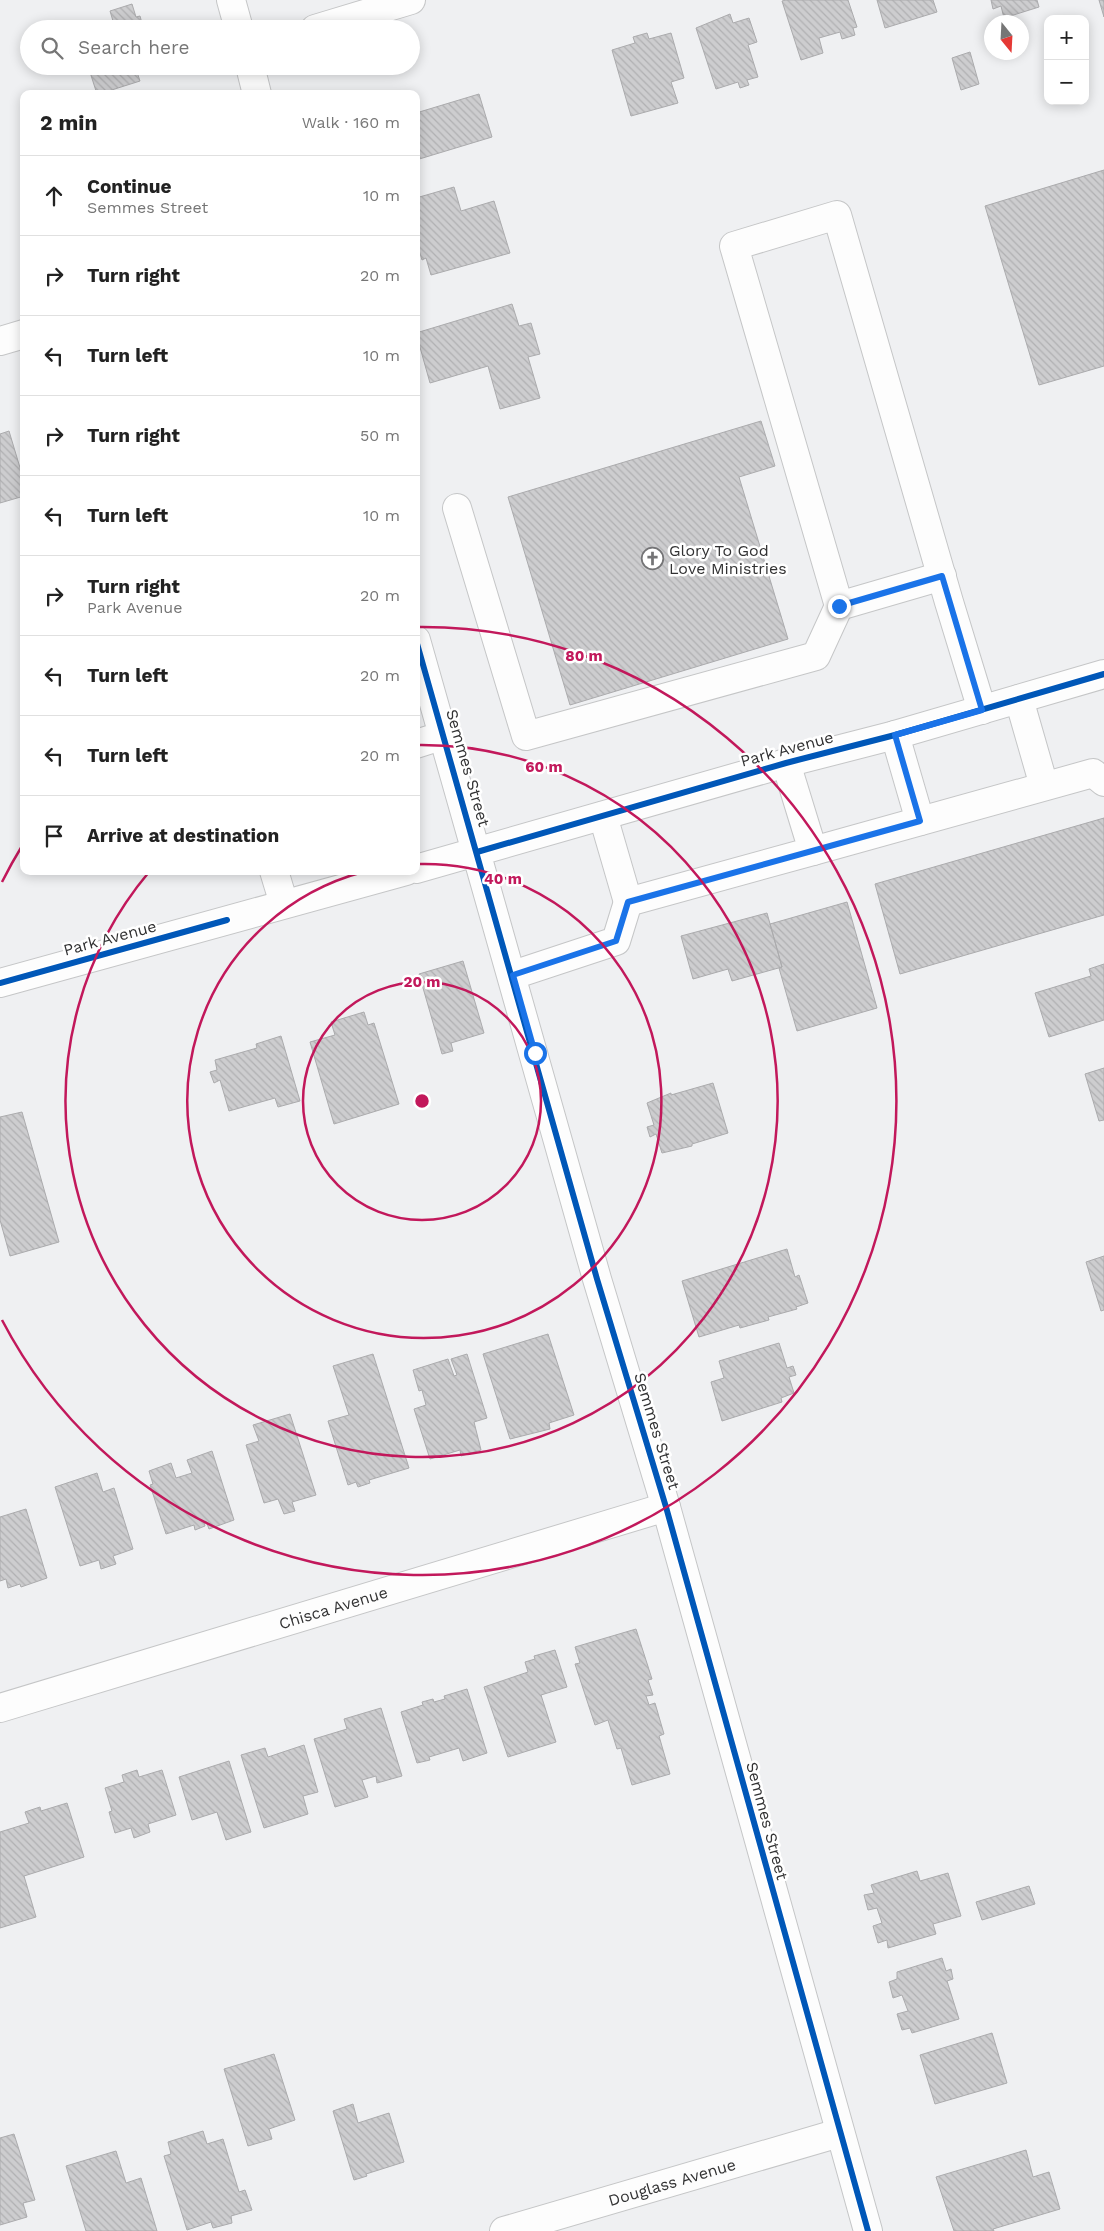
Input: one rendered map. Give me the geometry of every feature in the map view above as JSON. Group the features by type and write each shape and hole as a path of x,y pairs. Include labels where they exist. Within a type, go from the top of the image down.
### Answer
{"main road":[{"path":"231,0 237,20"},
{"path":"345,20 411,0"},
{"path":"253,75 257,90"},
{"path":"457,508 526,736 816,656 839,606 734,246 837,216 982,710"},
{"path":"0,341 20,335"},
{"path":"839,606 942,576"},
{"name":"Semmes Street","path":"420,654 513,975 597,1279 666,1507 839,2133 868,2231"},
{"name":"Park Avenue","path":"420,867 786,763 895,735 1104,674"},
{"path":"1019,699 1044,786"},
{"path":"420,743 444,735"},
{"path":"895,735 920,821"},
{"path":"786,763 812,851"},
{"path":"628,902 1093,772 1104,782"},
{"path":"513,975 616,941 628,902 603,816"},
{"path":"275,875 284,904"},
{"name":"Park Avenue","path":"0,983 284,904 378,875"},
{"name":"Chisca Avenue","path":"0,1708 666,1507"},
{"name":"Douglass Avenue","path":"504,2231 839,2133"}],"building":[{"path":"848,0 857,27 853,28 855,35 842,39 840,32 819,38 823,53 801,60 782,1"},
{"path":"877,0 933,0 937,12 885,28"},
{"path":"991,0 1037,0 1039,7 1014,15 1003,15 1001,6 993,9"},
{"path":"1099,0 1104,0 1104,17"},
{"path":"132,4 136,17 140,16 141,20 113,20 110,11"},
{"path":"730,14 733,23 749,18 757,42 748,45 758,77 747,80 749,85 740,88 738,82 716,89 696,28"},
{"path":"647,33 649,39 671,33 684,78 671,82 678,103 631,116 612,50 635,43 633,37"},
{"path":"970,52 979,84 961,90 952,58"},
{"path":"91,75 138,75 140,81 112,90 96,90"},
{"path":"479,94 492,137 420,159 420,112"},
{"path":"1104,170 1104,366 1039,385 985,206"},
{"path":"454,187 461,211 494,201 510,253 431,275 426,258 422,260 420,253 420,197"},
{"path":"512,304 519,326 531,323 540,354 528,357 540,398 500,409 488,366 430,383 420,347 420,332"},
{"path":"761,421 775,466 739,477 788,639 570,705 508,497"},
{"path":"9,431 20,468 20,497 0,503 0,434"},
{"path":"1104,818 1104,915 900,974 875,884"},
{"path":"847,902 877,1008 797,1031 779,968 782,967 770,924"},
{"path":"767,913 782,967 732,981 728,969 693,979 681,936"},
{"path":"463,961 484,1033 451,1043 453,1051 442,1054 419,974"},
{"path":"1104,964 1104,1020 1049,1037 1035,993 1091,976 1089,969"},
{"path":"364,1012 368,1025 374,1023 399,1104 334,1124 310,1042 335,1035 331,1022"},
{"path":"281,1036 300,1101 278,1107 275,1098 229,1111 220,1080 214,1083 210,1072 217,1070 215,1060 257,1048 256,1044"},
{"path":"1104,1068 1104,1120 1099,1121 1085,1074"},
{"path":"713,1083 728,1133 692,1144 692,1146 662,1153 656,1134 650,1137 647,1127 654,1125 647,1103 671,1093 671,1095"},
{"path":"22,1112 59,1242 10,1256 0,1220 0,1117"},
{"path":"787,1249 795,1277 799,1275 808,1303 796,1307 797,1309 768,1317 769,1320 740,1328 739,1325 699,1337 682,1281"},
{"path":"1104,1256 1104,1310 1101,1311 1086,1262"},
{"path":"548,1334 574,1415 549,1423 550,1429 510,1439 483,1354"},
{"path":"779,1343 787,1368 793,1366 796,1375 789,1377 794,1393 781,1398 782,1402 722,1421 711,1382 724,1378 719,1361"},
{"path":"373,1354 409,1468 369,1480 370,1483 358,1487 356,1482 348,1485 328,1421 349,1415 333,1366"},
{"path":"467,1354 487,1418 474,1422 481,1450 461,1456 460,1450 430,1459 414,1409 426,1405 422,1390 419,1391 413,1370 448,1359 454,1376 457,1375 451,1359"},
{"path":"290,1414 316,1495 292,1502 295,1511 284,1514 278,1499 264,1503 246,1445 259,1441 253,1425"},
{"path":"212,1451 234,1520 209,1529 206,1521 204,1522 205,1526 195,1530 194,1525 166,1534 150,1485 153,1484 149,1471 171,1463 176,1478 192,1473 187,1460"},
{"path":"97,1473 103,1492 114,1488 133,1549 113,1556 116,1564 101,1569 99,1560 80,1566 55,1487"},
{"path":"26,1509 47,1578 21,1587 20,1584 8,1588 6,1579 0,1581 0,1517"},
{"path":"636,1629 652,1679 648,1680 653,1695 646,1696 649,1705 655,1703 664,1734 659,1736 670,1774 632,1785 621,1748 617,1749 608,1720 595,1725 575,1664 580,1663 575,1647"},
{"path":"555,1650 567,1687 541,1695 556,1742 508,1757 484,1687 528,1672 525,1662 535,1659 534,1656"},
{"path":"467,1689 487,1753 463,1761 459,1748 429,1757 430,1760 417,1763 401,1712 423,1705 422,1702 433,1699 434,1702 445,1699 444,1696"},
{"path":"381,1708 402,1776 377,1783 376,1776 362,1780 368,1797 335,1807 314,1739 347,1729 344,1719"},
{"path":"304,1745 318,1792 303,1796 308,1814 264,1828 241,1755 265,1748 268,1757"},
{"path":"229,1761 251,1832 226,1840 217,1812 192,1820 179,1777"},
{"path":"137,1770 139,1777 162,1770 176,1815 148,1824 150,1832 134,1838 131,1828 115,1833 109,1812 112,1811 105,1788 124,1782 122,1775"},
{"path":"67,1803 84,1857 24,1876 36,1917 0,1928 0,1832 29,1823 25,1812 40,1807 41,1811"},
{"path":"917,1871 920,1881 948,1873 961,1916 933,1924 936,1934 888,1948 887,1940 878,1943 873,1926 882,1923 877,1908 868,1910 864,1895 874,1893 871,1885"},
{"path":"1029,1886 1035,1904 982,1920 976,1902"},
{"path":"942,1958 946,1971 951,1969 953,1979 947,1981 959,2019 912,2033 910,2028 902,2030 897,2014 908,2011 902,1995 893,1998 889,1982 897,1979 897,1972"},
{"path":"992,2033 1007,2083 935,2104 920,2055"},
{"path":"274,2054 295,2120 269,2129 272,2139 248,2146 224,2069"},
{"path":"353,2104 358,2123 389,2113 404,2162 366,2174 367,2176 354,2180 333,2111"},
{"path":"203,2131 207,2144 223,2139 239,2192 245,2190 252,2210 231,2216 232,2223 213,2228 211,2222 187,2230 164,2156 171,2154 168,2142"},
{"path":"14,2134 35,2200 23,2203 27,2217 0,2225 0,2138"},
{"path":"1026,2150 1033,2177 1049,2172 1060,2209 993,2229 994,2231 954,2231 936,2177"},
{"path":"116,2151 126,2183 141,2178 157,2231 86,2231 66,2166"}],"cycle path":[{"path":"420,654 597,1279 666,1507 868,2231"},
{"path":"477,852 786,763 895,735 1104,674"},
{"path":"0,983 227,920"}],"place":[{"name":"Glory To God Love Ministries","path":"653,559"}],"route":[{"path":"535,1053 513,975 616,941 628,902 920,821 895,735 982,710 942,576 839,606"}]}
